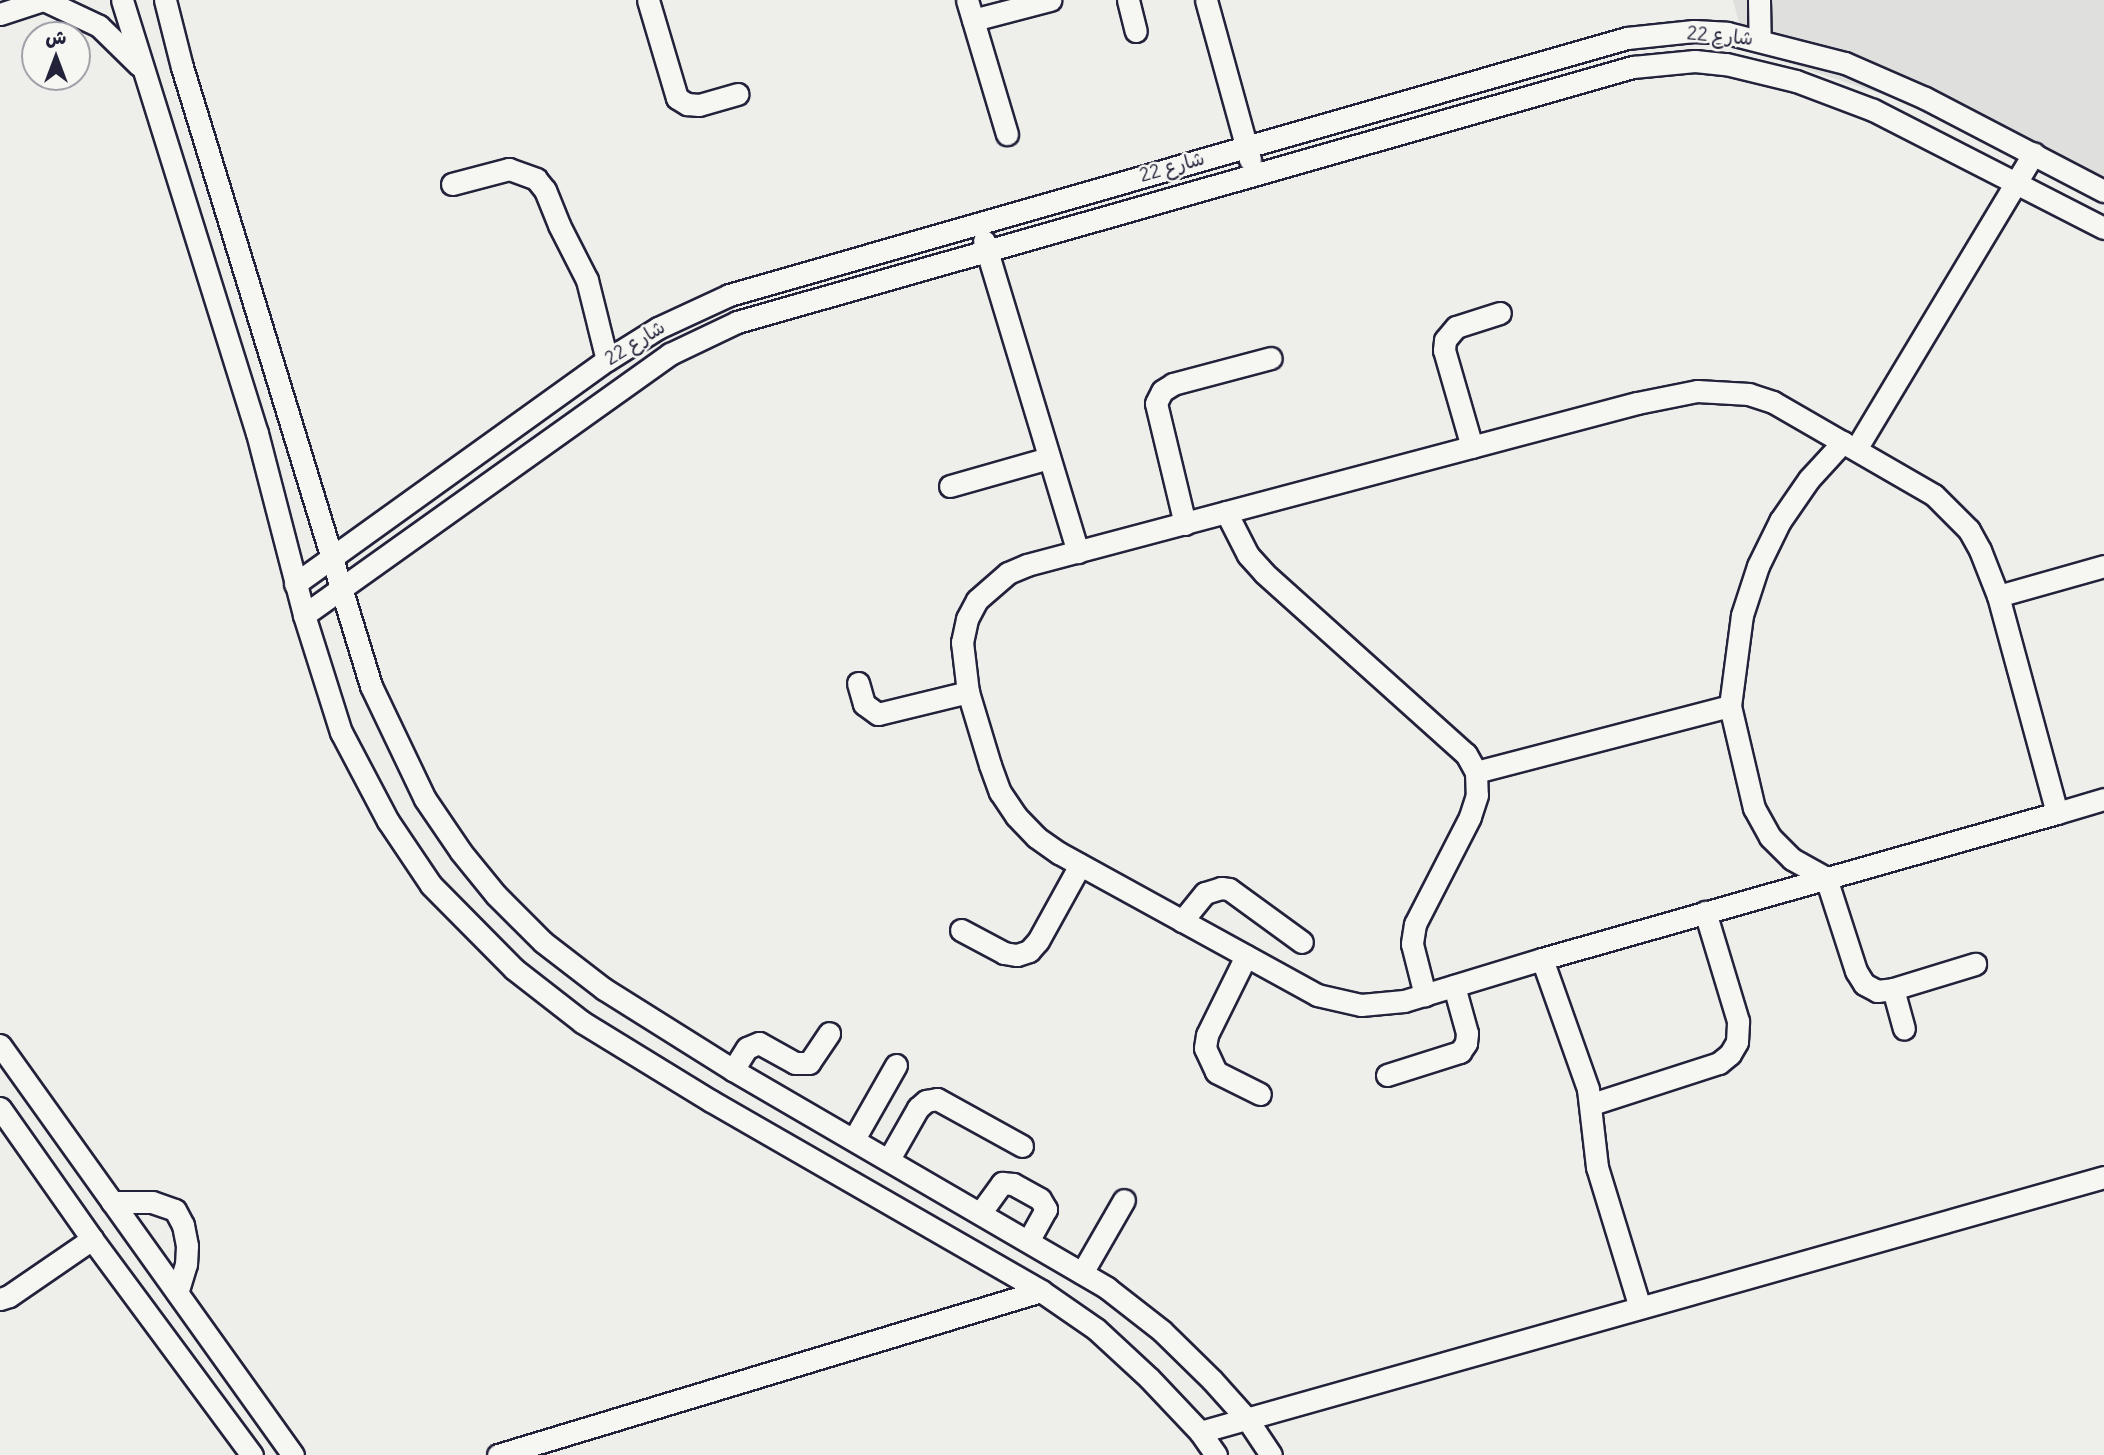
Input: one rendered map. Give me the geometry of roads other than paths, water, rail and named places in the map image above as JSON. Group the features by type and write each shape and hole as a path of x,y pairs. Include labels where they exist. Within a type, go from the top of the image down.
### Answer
{"street":[{"path":"0,14 43,0 99,26 142,68"},
{"path":"122,0 257,433 295,584 341,732 388,821 431,885 513,969 582,1022 711,1101 1041,1291 1096,1329 1200,1432 1216,1455"},
{"path":"165,0 182,67 371,686 398,748 425,799 460,852 496,895 544,942 604,989 733,1070 1029,1240 1082,1273 1162,1331 1247,1419 1271,1455"},
{"path":"648,0 677,98 687,104 699,105 737,94"},
{"path":"1007,134 970,10 1050,0"},
{"path":"1128,0 1136,31"},
{"path":"1206,0 1255,175"},
{"path":"1759,0 1760,39"},
{"name":"شارع 22","path":"295,584 607,360 658,328 729,295 1627,38 1694,31 1760,39 1845,63 1886,79 2104,191"},
{"name":"شارع 22","path":"304,615 670,354 726,327 773,311 988,253 1633,68 1695,61 1757,70 1835,94 2104,228"},
{"path":"1975,964 1893,989 1877,991 1864,984 1856,971 1826,878 1792,859 1770,837 1754,808 1730,706 1742,615 1758,566 1780,521 1809,479 1849,445 2034,153"},
{"path":"452,184 509,169 536,179 545,190 559,225 587,280 607,360"},
{"path":"978,222 1078,552"},
{"path":"1472,447 1444,350 1445,340 1456,327 1500,313"},
{"path":"1185,524 1156,403 1162,391 1173,384 1271,358"},
{"path":"2057,813 1997,596 1980,550 1952,510 1934,495 1773,401 1749,394 1710,390 1637,403 1008,573 977,600 967,619 962,642 968,692 1000,792 1016,816 1036,837 1317,995 1340,1002 1382,1004 1425,995 1542,959 2057,813 2104,799"},
{"path":"950,486 1049,458"},
{"path":"1226,512 1248,555 1265,573 1466,754 1476,772 1477,795 1470,817 1415,924 1412,944 1425,995"},
{"path":"1997,596 2104,566"},
{"path":"858,683 864,704 878,714 968,692"},
{"path":"1476,772 1730,706"},
{"path":"961,930 1004,953 1017,955 1029,951 1038,941 1080,864"},
{"path":"1182,921 1205,893 1221,888 1229,889 1302,942"},
{"path":"1592,1104 1719,1063 1733,1048 1739,1032 1738,1021 1705,912"},
{"path":"1246,956 1207,1035 1205,1048 1208,1061 1216,1072 1260,1094"},
{"path":"1542,959 1592,1104 1597,1167 1640,1308"},
{"path":"1387,1075 1460,1052 1466,1043 1467,1033 1454,986"},
{"path":"1893,989 1904,1029"},
{"path":"733,1070 747,1048 759,1043 795,1063 809,1063 830,1033"},
{"path":"0,1045 293,1455"},
{"path":"854,1139 895,1065"},
{"path":"889,1159 918,1108 926,1101 937,1099 1022,1146"},
{"path":"0,1108 92,1239 252,1455"},
{"path":"35,1157 64,1135"},
{"path":"1200,1432 2104,1177"},
{"path":"981,1212 1002,1183 1013,1184 1040,1199 1046,1209 1029,1240"},
{"path":"1082,1273 1124,1200"},
{"path":"112,1202 152,1202 174,1210 183,1225 187,1246 186,1264 177,1293"},
{"path":"0,1299 9,1296 92,1239"},
{"path":"498,1455 1041,1291"}]}
